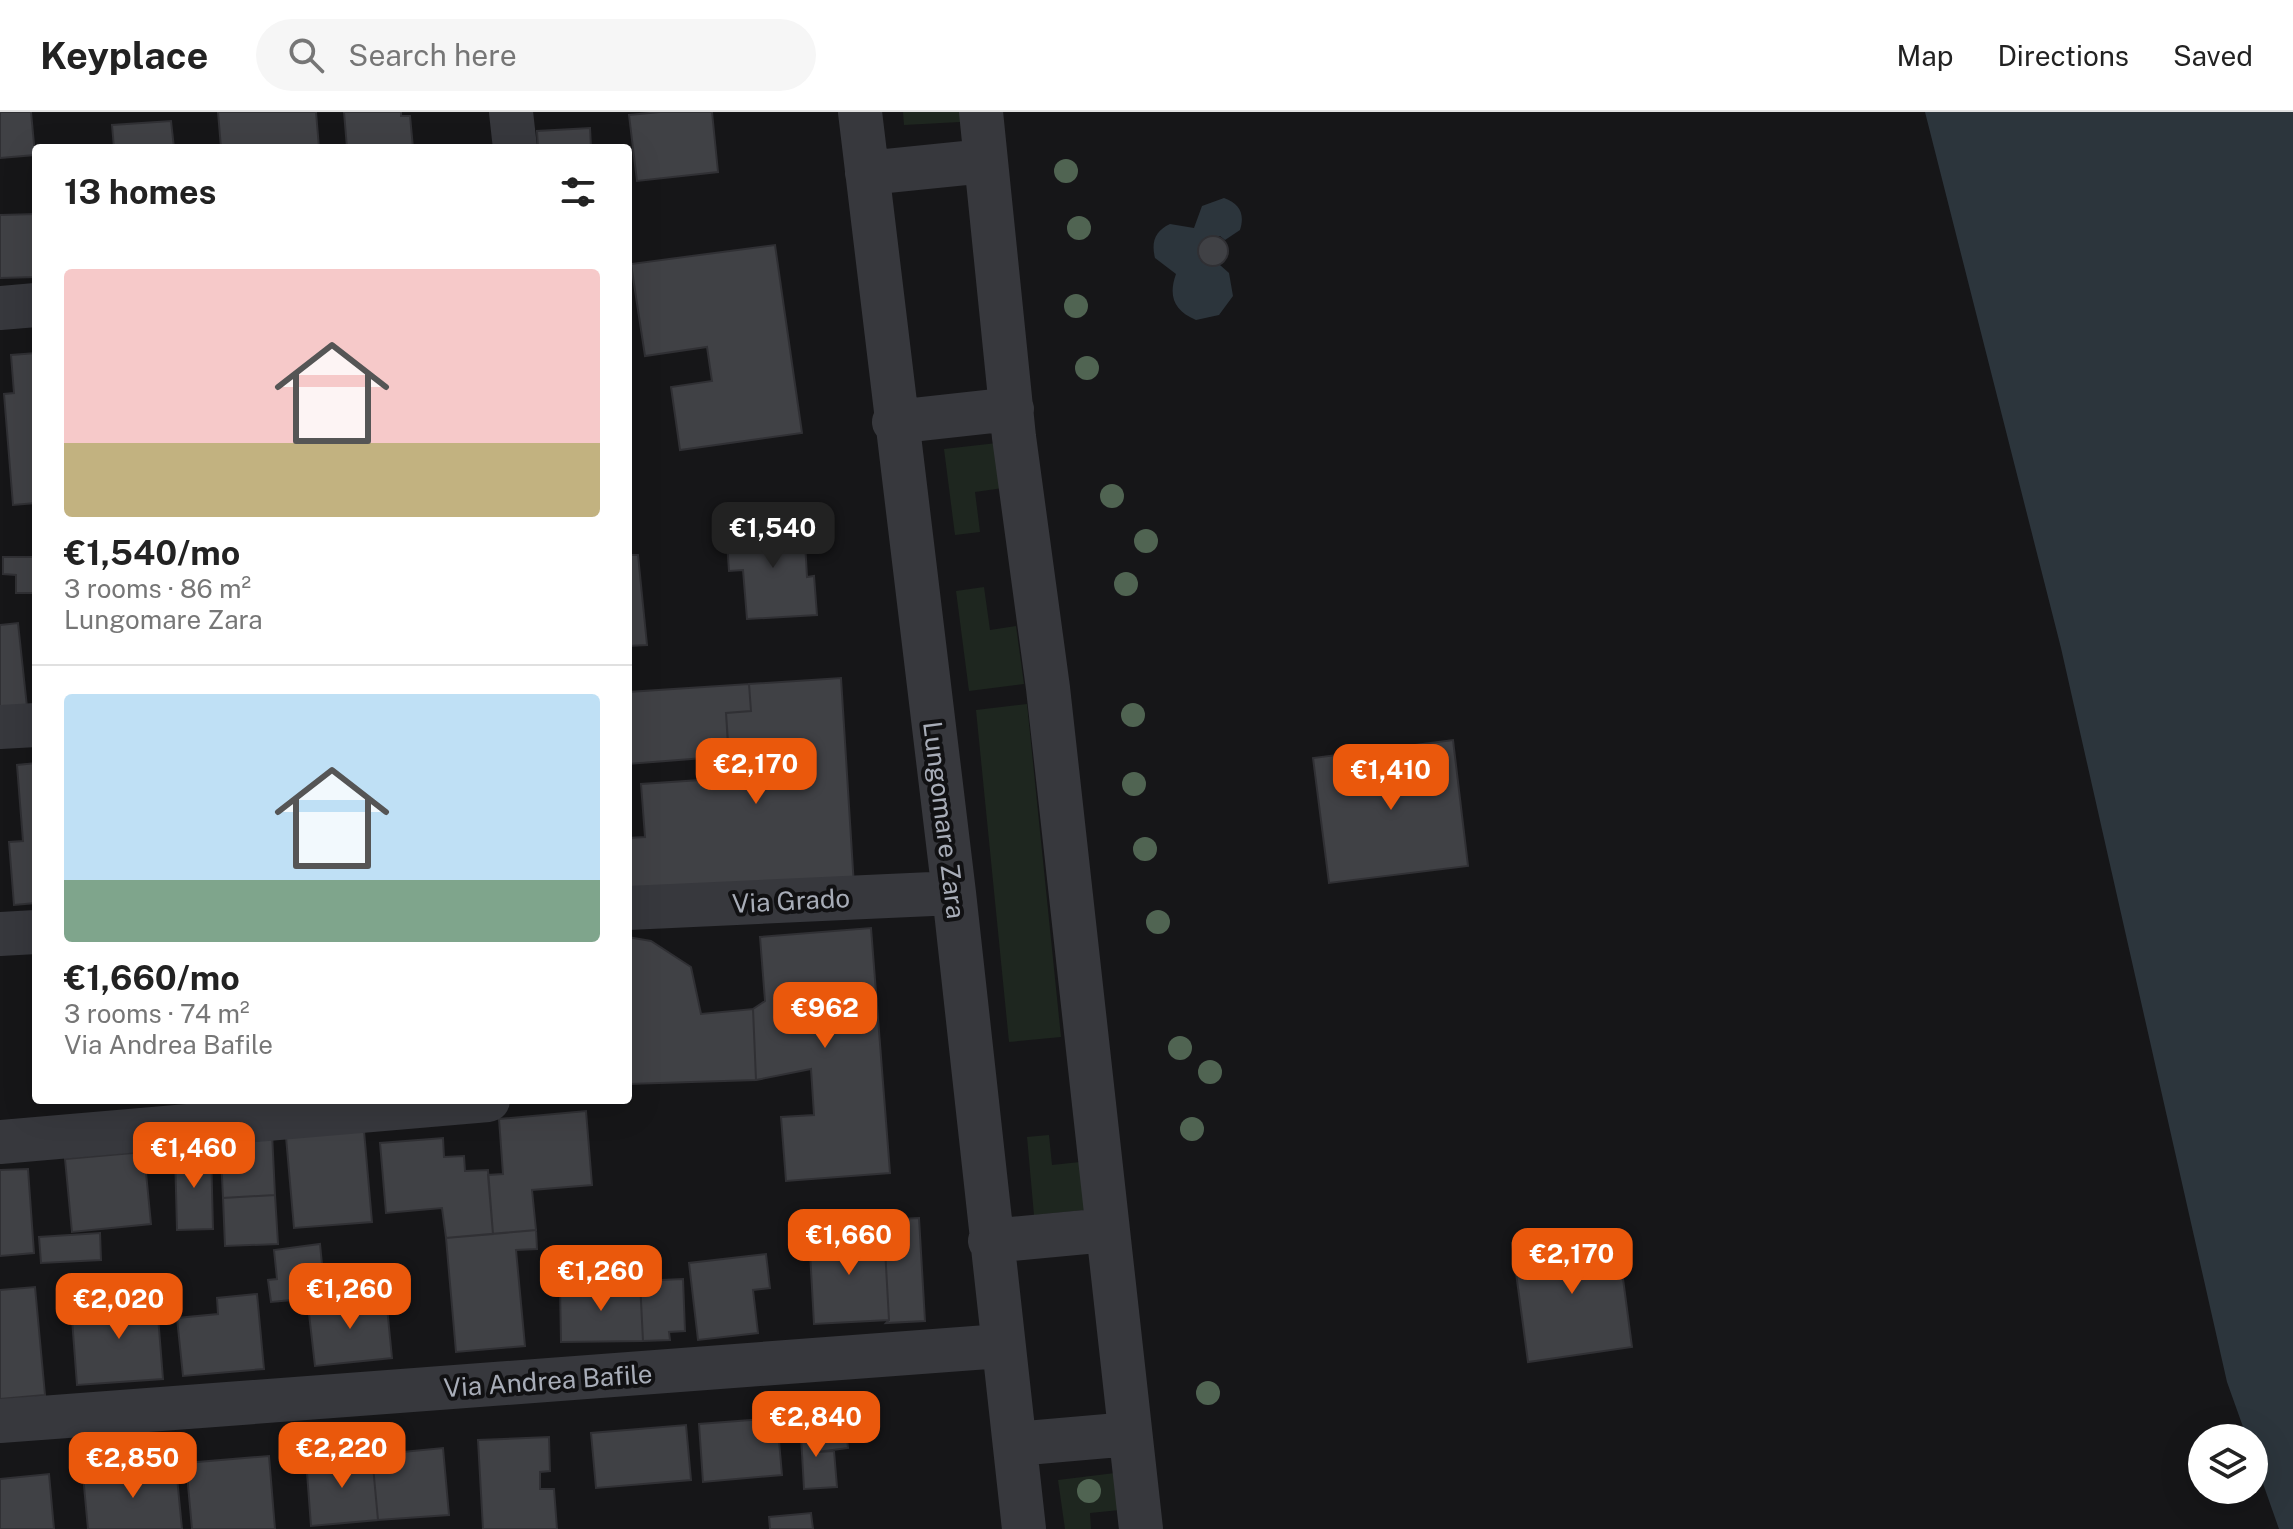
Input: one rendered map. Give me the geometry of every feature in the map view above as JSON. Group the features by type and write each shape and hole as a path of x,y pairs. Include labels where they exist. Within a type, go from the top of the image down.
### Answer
{"street":[{"path":"511,112 515,144"},
{"name":"Lungomare Zara","path":"860,112 894,422 954,893 1001,1346 1024,1529"},
{"path":"981,112 1012,409 1048,688 1141,1529"},
{"path":"867,173 985,161"},
{"path":"0,308 32,305"},
{"path":"894,422 1012,409"},
{"path":"0,727 32,725"},
{"name":"Via Grado","path":"632,908 954,893"},
{"path":"0,934 32,932"},
{"path":"0,1142 442,1104"},
{"path":"990,1241 1107,1230"},
{"name":"Via Andrea Bafile","path":"0,1421 1001,1346"},
{"path":"1015,1444 1130,1434"}],"shaded area":[{"path":"903,112 960,112 960,122 904,125"},
{"path":"1925,112 2293,112 2293,1529 2279,1529 2268,1498 2268,1424 2242,1424 2227,1382 2061,648"},
{"path":"1224,198 1240,210 1240,230 1225,240 1220,236 1206,237 1198,247 1201,261 1207,265 1220,265 1229,273 1233,296 1219,315 1196,320 1182,312 1175,302 1173,289 1176,274 1155,258 1154,242 1161,230 1170,224 1194,228 1202,206"},
{"path":"997,443 1003,488 975,492 980,532 955,535 944,449"},
{"path":"984,587 990,630 1016,626 1024,684 969,691 956,591"},
{"path":"1027,704 1061,1037 1009,1042 976,710"},
{"path":"1049,1135 1052,1165 1080,1162 1085,1210 1034,1215 1027,1137"},
{"path":"1115,1473 1120,1510 1090,1513 1091,1529 1065,1529 1058,1480"}],"building":[{"path":"0,112 31,112 32,155 0,158"},
{"path":"218,112 316,112 319,144 221,144"},
{"path":"344,112 401,112 401,116 410,116 413,144 347,144"},
{"path":"712,112 718,172 637,181 629,115"},
{"path":"171,121 174,144 114,144 112,125"},
{"path":"590,128 591,144 538,144 537,131"},
{"path":"32,214 32,277 0,278 0,215"},
{"path":"1213,236 1224,240 1228,251 1224,262 1213,266 1202,262 1198,251 1202,240"},
{"path":"775,245 802,433 680,450 671,387 712,381 707,347 645,356 632,264"},
{"path":"32,353 32,503 13,505 4,394 14,393 11,355"},
{"path":"804,523 807,577 814,576 817,615 747,619 743,570 729,571 726,527"},
{"path":"632,555 638,555 647,645 632,646"},
{"path":"3,557 32,557 32,593 16,593 16,575 3,574"},
{"path":"18,623 27,707 0,710 0,625"},
{"path":"841,678 854,886 632,900 632,838 645,837 641,784 730,778 726,713 751,711 749,684"},
{"path":"749,684 751,711 726,713 729,756 632,764 632,692"},
{"path":"1453,740 1468,866 1329,883 1313,758"},
{"path":"32,763 32,903 14,905 9,842 23,841 17,765"},
{"path":"871,928 890,1173 786,1181 781,1117 814,1115 811,1069 756,1080 753,1009 765,1001 760,937"},
{"path":"632,938 651,941 691,967 701,1014 753,1009 756,1080 632,1084"},
{"path":"586,1111 592,1185 532,1190 536,1230 493,1234 488,1175 503,1174 499,1119"},
{"path":"364,1131 372,1222 294,1228 286,1137"},
{"path":"272,1133 275,1195 223,1198 220,1135"},
{"path":"443,1138 444,1157 464,1156 465,1171 488,1170 493,1234 446,1238 442,1208 386,1213 380,1143"},
{"path":"211,1151 213,1229 177,1230 175,1152"},
{"path":"144,1152 151,1224 72,1232 65,1159"},
{"path":"28,1169 34,1253 0,1256 0,1170"},
{"path":"275,1195 278,1244 225,1246 223,1198"},
{"path":"919,1218 925,1321 886,1323 889,1320 884,1230 879,1231 878,1220"},
{"path":"536,1230 537,1249 516,1250 525,1346 456,1352 446,1238"},
{"path":"884,1230 889,1320 814,1324 809,1234"},
{"path":"100,1233 101,1260 41,1263 39,1237"},
{"path":"1617,1233 1632,1347 1528,1362 1512,1243"},
{"path":"320,1244 324,1285 291,1289 292,1300 271,1302 268,1280 277,1279 274,1250"},
{"path":"766,1254 770,1288 753,1290 758,1333 698,1340 689,1263"},
{"path":"683,1279 685,1331 669,1332 670,1340 643,1341 640,1281"},
{"path":"640,1281 643,1341 561,1342 560,1286"},
{"path":"35,1287 45,1395 0,1399 0,1290"},
{"path":"156,1291 163,1379 77,1385 72,1319 97,1317 96,1296"},
{"path":"257,1294 264,1369 183,1376 177,1318 218,1314 217,1298"},
{"path":"386,1297 392,1358 315,1366 308,1305"},
{"path":"844,1415 848,1448 817,1452 815,1417"},
{"path":"815,1417 817,1452 834,1451 837,1487 804,1489 800,1418"},
{"path":"777,1418 782,1475 703,1482 699,1424"},
{"path":"686,1425 691,1480 596,1488 591,1433"},
{"path":"549,1437 550,1471 540,1472 540,1489 554,1489 557,1529 483,1529 478,1440"},
{"path":"443,1448 449,1515 378,1520 372,1455"},
{"path":"372,1455 378,1520 311,1526 306,1459"},
{"path":"269,1456 275,1529 192,1529 186,1463"},
{"path":"176,1467 182,1529 88,1529 83,1475"},
{"path":"49,1474 54,1529 0,1529 0,1479"},
{"path":"811,1513 813,1529 770,1529 769,1517"}]}
